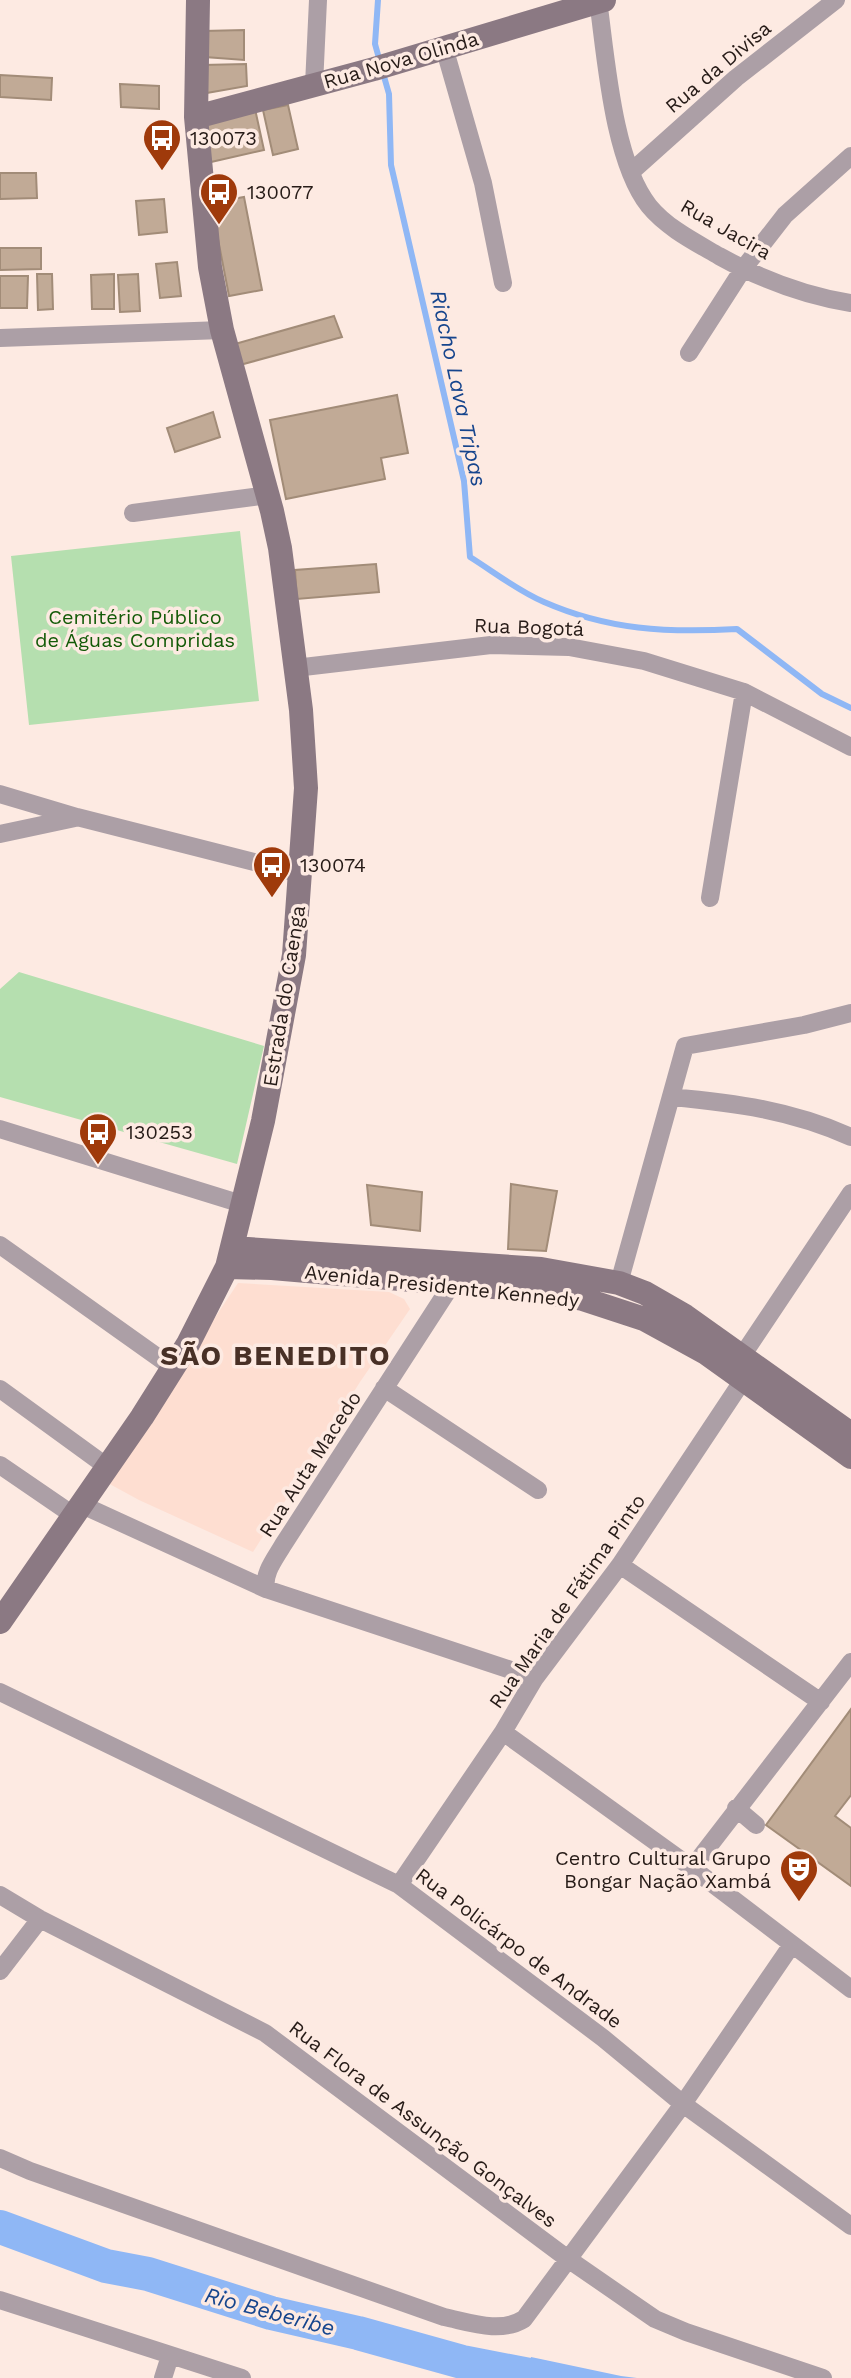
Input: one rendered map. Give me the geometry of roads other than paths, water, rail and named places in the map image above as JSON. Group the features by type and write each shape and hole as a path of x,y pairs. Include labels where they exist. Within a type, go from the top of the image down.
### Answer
{"main road":[{"name":"Estrada do Caenga","path":"0,1622 173,1368 230,1257 245,1205 287,1005 301,874 306,788 280,548 222,330 210,267 196,117 198,0"},
{"name":"Rua Nova Olinda","path":"196,117 384,66 600,1"},
{"name":"Avenida Presidente Kennedy","path":"230,1257 541,1269 619,1283 645,1293 685,1316 742,1368 851,1457"},
{"name":"Avenida Presidente Kennedy","path":"230,1257 272,1268 527,1290 583,1299 644,1319 706,1353 742,1368 851,1434"}],"street":[{"path":"314,85 318,0"},
{"name":"Rua da Divisa","path":"631,172 736,78 836,0"},
{"name":"Rua Jacira","path":"600,1 608,81 617,124 631,172 650,207 669,225 743,269 798,290 851,303"},
{"path":"444,47 483,183 503,283"},
{"path":"689,353 743,269 785,215 851,156"},
{"path":"0,338 222,330"},
{"path":"133,513 268,495"},
{"name":"Rua Bogotá","path":"295,668 491,645 569,647 644,661 744,692 848,739"},
{"path":"710,898 744,692"},
{"path":"0,794 77,817 301,874"},
{"path":"0,834 77,817"},
{"path":"619,1283 685,1046 804,1025 851,1013"},
{"path":"671,1097 782,1111 851,1137"},
{"path":"0,1129 245,1205"},
{"name":"Rua Maria de Fátima Pinto","path":"399,1885 503,1732 535,1678 620,1565 851,1193"},
{"path":"0,1245 173,1368"},
{"name":"Rua Auta Macedo","path":"266,1589 265,1580 283,1545 452,1284"},
{"path":"384,1388 538,1490"},
{"path":"0,1389 106,1466"},
{"path":"0,1465 76,1509 266,1589 535,1678"},
{"path":"620,1565 821,1702"},
{"path":"692,1868 851,1662"},
{"name":"Rua Policárpo de Andrade","path":"0,1692 399,1885 603,2038 683,2104 851,2226"},
{"path":"503,1732 692,1868 851,1989"},
{"path":"736,1808 756,1825"},
{"name":"Rua Flora de Assunção Gonçalves","path":"0,1895 40,1919 265,2033 568,2259 655,2319 823,2378"},
{"path":"0,1971 40,1919"},
{"path":"0,2158 444,2317 514,2325 524,2319 683,2104 791,1946"},
{"path":"0,2300 242,2378"},
{"path":"163,2378 170,2356"}],"water":[{"path":"531,2357 621,2376 637,2378 526,2378"}],"waterway":[{"name":"Riacho Lava Tripas","path":"378,0 375,44 380,62"},
{"name":"Riacho Lava Tripas","path":"383,73 389,94 391,165 464,481 470,557 534,598 591,619 662,630 737,629 822,694 851,708"},
{"name":"Rio Beberibe","path":"0,2227 106,2266 148,2274 271,2313 462,2362 545,2378"}],"place":[{"name":"130073","path":"162,172"},
{"name":"130077","path":"219,226"},
{"name":"130074","path":"272,899"},
{"name":"130253","path":"98,1166"},
{"name":"Centro Cultural Grupo Bongar Nação Xambá","path":"799,1903"}],"district":[{"name":"SÃO BENEDITO","path":"276,1355"}],"park label":[{"name":"Cemitério Público de Águas Compridas","path":"135,628"}]}
